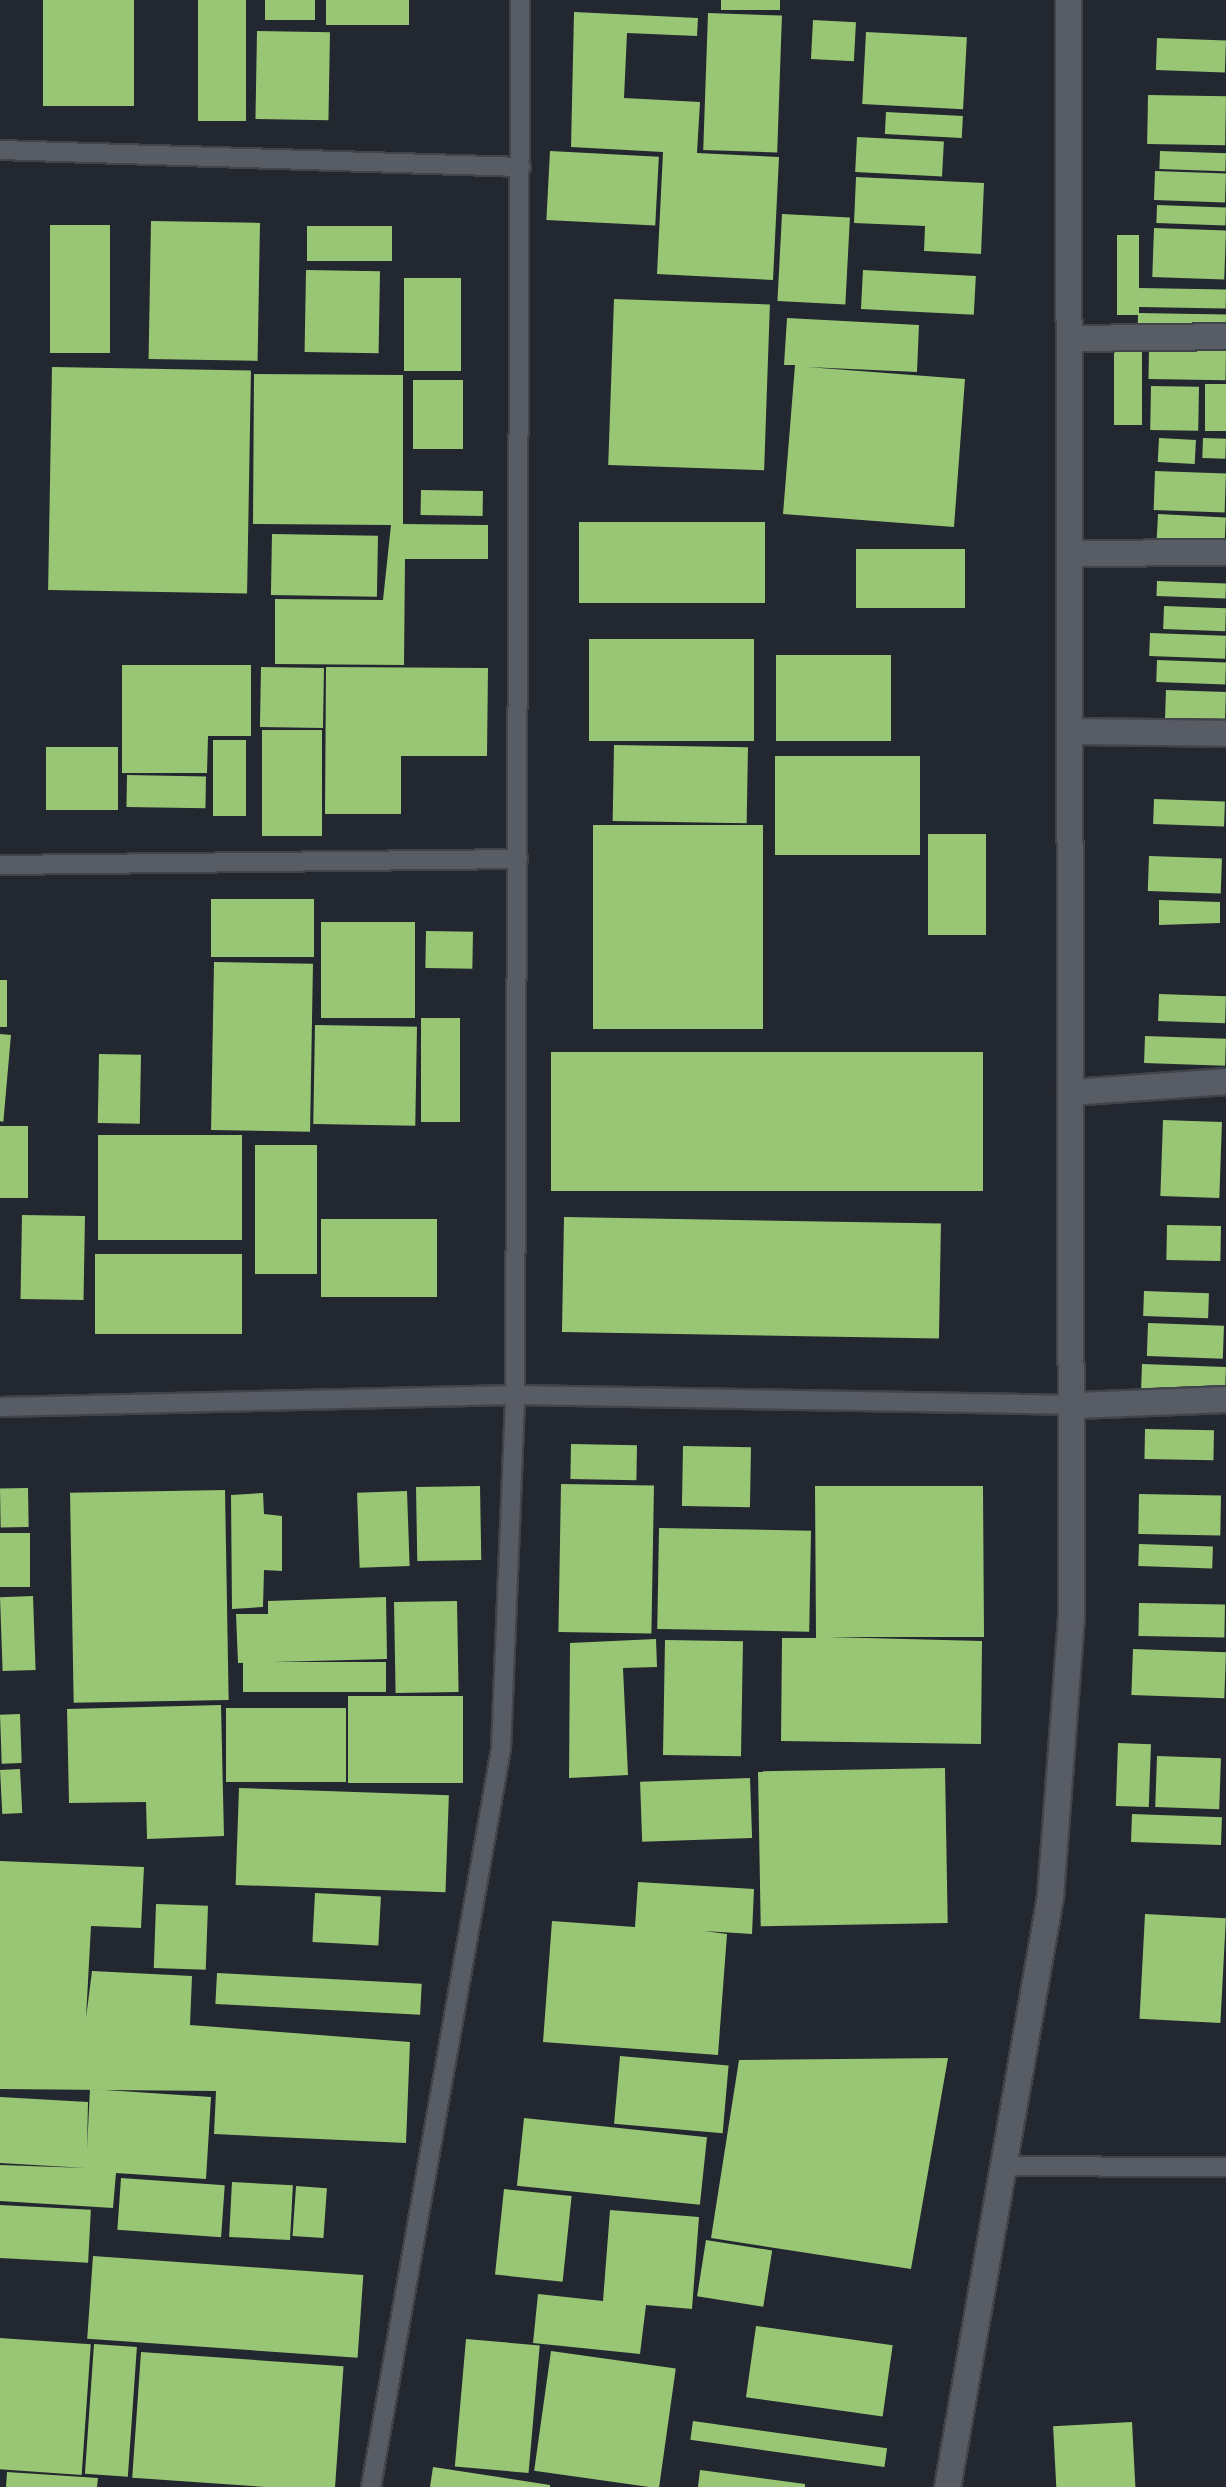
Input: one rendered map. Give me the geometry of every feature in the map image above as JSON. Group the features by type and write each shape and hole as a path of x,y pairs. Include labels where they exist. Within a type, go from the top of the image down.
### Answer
{"street":[{"path":"947,2487 1050,1896 1076,1406 1070,1092 1069,732 1074,553 1068,0"},
{"path":"1072,338 1226,336"},
{"path":"1074,553 1226,552"},
{"path":"1069,732 1226,734"},
{"path":"1070,1092 1226,1081"},
{"path":"1076,1406 1226,1398"}],"lane":[{"path":"370,2487 502,1749 515,1395 520,0"},
{"path":"0,150 521,167"},
{"path":"0,866 518,859"},
{"path":"0,1406 515,1395 1076,1406"},
{"path":"1003,2166 1226,2167"}],"building":[{"path":"43,0 134,0 134,106 43,106"},
{"path":"198,0 246,0 246,121 198,121"},
{"path":"265,0 315,0 315,20 265,20"},
{"path":"326,0 409,0 409,25 326,25"},
{"path":"721,0 780,0 780,10 721,10"},
{"path":"574,12 698,18 697,36 627,33 624,98 700,102 697,153 779,157 773,280 657,274 663,152 571,147"},
{"path":"708,13 782,16 777,152 703,150"},
{"path":"813,20 856,22 854,61 811,59"},
{"path":"257,31 330,32 328,120 255,119"},
{"path":"866,32 967,37 963,109 862,104"},
{"path":"1157,38 1226,40 1225,72 1156,70"},
{"path":"1148,95 1226,96 1225,145 1147,144"},
{"path":"886,112 963,116 962,138 885,134"},
{"path":"857,137 944,142 942,177 855,172"},
{"path":"550,151 659,157 655,226 546,220"},
{"path":"1160,151 1226,153 1225,171 1159,169"},
{"path":"1155,171 1226,173 1225,202 1154,200"},
{"path":"856,177 984,183 981,254 924,251 925,226 854,223"},
{"path":"1157,205 1226,207 1225,225 1156,223"},
{"path":"782,214 850,218 845,304 777,301"},
{"path":"151,221 260,223 258,361 149,359"},
{"path":"50,225 110,225 110,353 50,353"},
{"path":"307,226 392,226 392,261 307,261"},
{"path":"1154,228 1226,231 1224,279 1152,277"},
{"path":"1117,235 1139,235 1139,315 1117,315"},
{"path":"306,270 380,271 379,353 305,352"},
{"path":"863,270 976,276 974,315 861,309"},
{"path":"404,278 461,278 461,371 404,371"},
{"path":"1139,288 1226,290 1226,309 1139,307"},
{"path":"614,299 770,304 764,470 608,465"},
{"path":"1138,313 1226,315 1226,332 1138,330"},
{"path":"787,318 919,325 917,372 807,367 965,379 954,527 783,514 795,365 784,365"},
{"path":"1149,349 1226,350 1225,380 1148,379"},
{"path":"1114,351 1142,351 1142,425 1114,425"},
{"path":"52,367 251,370 247,593 48,590"},
{"path":"254,374 403,375 403,524 488,525 488,559 405,559 404,665 275,664 275,599 383,600 391,525 253,524"},
{"path":"413,380 463,380 463,449 413,449"},
{"path":"1205,384 1226,384 1226,431 1205,431"},
{"path":"1151,386 1199,387 1198,431 1150,430"},
{"path":"1159,438 1196,440 1195,464 1158,462"},
{"path":"1203,438 1226,439 1225,459 1202,458"},
{"path":"1155,471 1226,473 1225,512 1154,510"},
{"path":"421,490 483,491 483,516 421,515"},
{"path":"1158,514 1226,518 1224,545 1157,541"},
{"path":"579,522 765,522 765,603 579,603"},
{"path":"272,534 378,536 377,597 271,595"},
{"path":"856,549 965,549 965,608 856,608"},
{"path":"1157,581 1226,583 1225,598 1156,596"},
{"path":"1164,606 1226,608 1225,631 1163,629"},
{"path":"1150,633 1226,636 1225,659 1149,656"},
{"path":"589,639 754,639 754,741 589,741"},
{"path":"776,655 891,655 891,741 776,741"},
{"path":"1157,660 1226,662 1225,684 1156,682"},
{"path":"122,665 251,665 251,736 208,736 207,773 122,773"},
{"path":"261,667 324,668 323,728 260,727"},
{"path":"326,667 488,668 487,756 401,756 401,814 325,814"},
{"path":"1166,690 1226,692 1225,725 1165,723"},
{"path":"262,730 322,730 322,836 262,836"},
{"path":"213,740 246,740 246,816 213,816"},
{"path":"614,745 748,747 747,823 613,821"},
{"path":"46,747 118,747 118,810 46,810"},
{"path":"775,756 920,756 920,855 775,855"},
{"path":"127,775 206,776 205,808 126,807"},
{"path":"1154,799 1225,801 1224,826 1153,824"},
{"path":"593,825 763,825 763,1029 593,1029"},
{"path":"928,834 986,834 986,935 928,935"},
{"path":"1149,856 1222,859 1221,894 1148,891"},
{"path":"211,899 314,899 314,957 211,957"},
{"path":"1159,900 1220,902 1220,923 1159,925"},
{"path":"321,922 415,922 415,1018 321,1018"},
{"path":"426,931 473,932 472,969 425,968"},
{"path":"214,962 313,964 310,1132 211,1130"},
{"path":"0,980 7,980 7,1027 0,1027"},
{"path":"1159,994 1226,996 1225,1023 1158,1021"},
{"path":"421,1018 460,1018 460,1122 421,1122"},
{"path":"315,1025 417,1027 415,1126 313,1124"},
{"path":"0,1034 11,1035 3,1122 0,1121"},
{"path":"1145,1036 1226,1039 1225,1066 1144,1063"},
{"path":"551,1052 983,1052 983,1191 551,1191"},
{"path":"99,1054 141,1055 140,1124 98,1123"},
{"path":"1163,1120 1222,1122 1219,1198 1160,1196"},
{"path":"0,1126 28,1126 28,1198 0,1198"},
{"path":"98,1135 242,1135 242,1240 98,1240"},
{"path":"255,1145 317,1145 317,1274 255,1274"},
{"path":"22,1215 85,1216 84,1300 21,1299"},
{"path":"564,1217 941,1224 939,1339 562,1332"},
{"path":"321,1219 437,1219 437,1297 321,1297"},
{"path":"1167,1225 1221,1226 1220,1261 1166,1260"},
{"path":"95,1254 242,1254 242,1334 95,1334"},
{"path":"1144,1291 1209,1293 1208,1318 1143,1316"},
{"path":"1148,1323 1224,1326 1223,1359 1147,1356"},
{"path":"1142,1364 1226,1367 1225,1391 1141,1388"},
{"path":"1145,1429 1214,1430 1213,1460 1144,1459"},
{"path":"571,1444 637,1445 636,1480 570,1479"},
{"path":"683,1446 751,1447 750,1507 682,1506"},
{"path":"561,1484 654,1486 651,1634 558,1632"},
{"path":"480,1486 481,1560 417,1561 416,1487"},
{"path":"815,1486 983,1486 984,1637 828,1637 982,1641 981,1744 781,1741 782,1638 816,1638"},
{"path":"0,1488 28,1488 29,1527 1,1527"},
{"path":"225,1490 229,1700 74,1703 70,1493"},
{"path":"407,1491 410,1566 360,1568 357,1493"},
{"path":"263,1493 264,1514 282,1516 282,1571 264,1570 263,1607 232,1609 231,1495"},
{"path":"1139,1494 1221,1495 1220,1535 1138,1534"},
{"path":"659,1528 811,1531 809,1632 657,1629"},
{"path":"0,1533 30,1533 30,1587 0,1587"},
{"path":"1139,1544 1213,1547 1212,1569 1138,1566"},
{"path":"33,1596 36,1670 3,1671 0,1597"},
{"path":"386,1597 387,1659 238,1663 236,1614 268,1614 268,1601"},
{"path":"457,1601 459,1692 396,1693 394,1602"},
{"path":"1139,1603 1225,1605 1224,1637 1138,1636"},
{"path":"656,1639 657,1667 623,1668 628,1775 569,1778 570,1643"},
{"path":"665,1640 743,1641 741,1756 663,1755"},
{"path":"1133,1649 1226,1652 1224,1698 1131,1695"},
{"path":"243,1662 386,1662 386,1692 243,1692"},
{"path":"348,1696 463,1696 463,1783 348,1783"},
{"path":"221,1705 224,1836 147,1839 146,1802 69,1803 67,1709"},
{"path":"226,1708 346,1708 346,1782 226,1782"},
{"path":"20,1714 22,1763 2,1764 0,1715"},
{"path":"1118,1743 1151,1744 1149,1807 1116,1806"},
{"path":"1157,1756 1221,1758 1219,1809 1155,1807"},
{"path":"945,1768 948,1923 761,1926 758,1771"},
{"path":"20,1769 22,1813 2,1814 0,1770"},
{"path":"750,1778 752,1838 642,1842 640,1782"},
{"path":"239,1788 449,1795 445,1892 236,1885"},
{"path":"1132,1814 1222,1817 1221,1845 1131,1842"},
{"path":"0,1861 144,1867 141,1928 91,1926 86,2018 92,1971 192,1976 190,2025 410,2042 406,2143 214,2134 216,2091 0,2089"},
{"path":"638,1882 754,1889 752,1934 704,1931 727,1934 718,2055 543,2042 552,1921 635,1927"},
{"path":"315,1893 381,1896 378,1945 312,1942"},
{"path":"156,1904 208,1906 206,1970 154,1968"},
{"path":"1145,1914 1226,1918 1220,2023 1140,2019"},
{"path":"217,1973 422,1984 420,2015 215,2004"},
{"path":"620,2056 729,2065 723,2133 614,2124"},
{"path":"948,2058 911,2269 711,2238 739,2060"},
{"path":"90,2089 211,2097 206,2179 116,2173 113,2208 0,2201 0,2165 86,2168 0,2163 0,2097 88,2102 87,2149"},
{"path":"524,2118 707,2137 700,2205 517,2186"},
{"path":"121,2178 225,2185 221,2237 117,2230"},
{"path":"232,2182 293,2185 290,2240 229,2237"},
{"path":"296,2186 327,2188 323,2238 293,2236"},
{"path":"504,2189 572,2196 563,2282 495,2275"},
{"path":"0,2205 91,2210 88,2263 0,2258"},
{"path":"610,2210 699,2217 692,2309 646,2305 640,2354 533,2343 538,2294 603,2301"},
{"path":"706,2240 772,2250 763,2307 697,2296"},
{"path":"93,2256 363,2275 358,2358 87,2339"},
{"path":"756,2326 893,2345 883,2417 746,2397"},
{"path":"0,2338 91,2344 82,2475 0,2469"},
{"path":"466,2339 540,2345 529,2473 455,2467"},
{"path":"94,2344 137,2347 128,2477 85,2474"},
{"path":"551,2351 676,2369 659,2487 534,2471"},
{"path":"141,2352 344,2366 335,2487 265,2487 132,2478"},
{"path":"693,2421 887,2448 884,2467 690,2440"},
{"path":"1132,2422 1135,2487 1056,2487 1053,2426"},
{"path":"433,2467 550,2485 550,2487 430,2487"},
{"path":"700,2470 805,2484 805,2487 698,2487"},
{"path":"7,2472 98,2478 97,2487 6,2487"}]}
